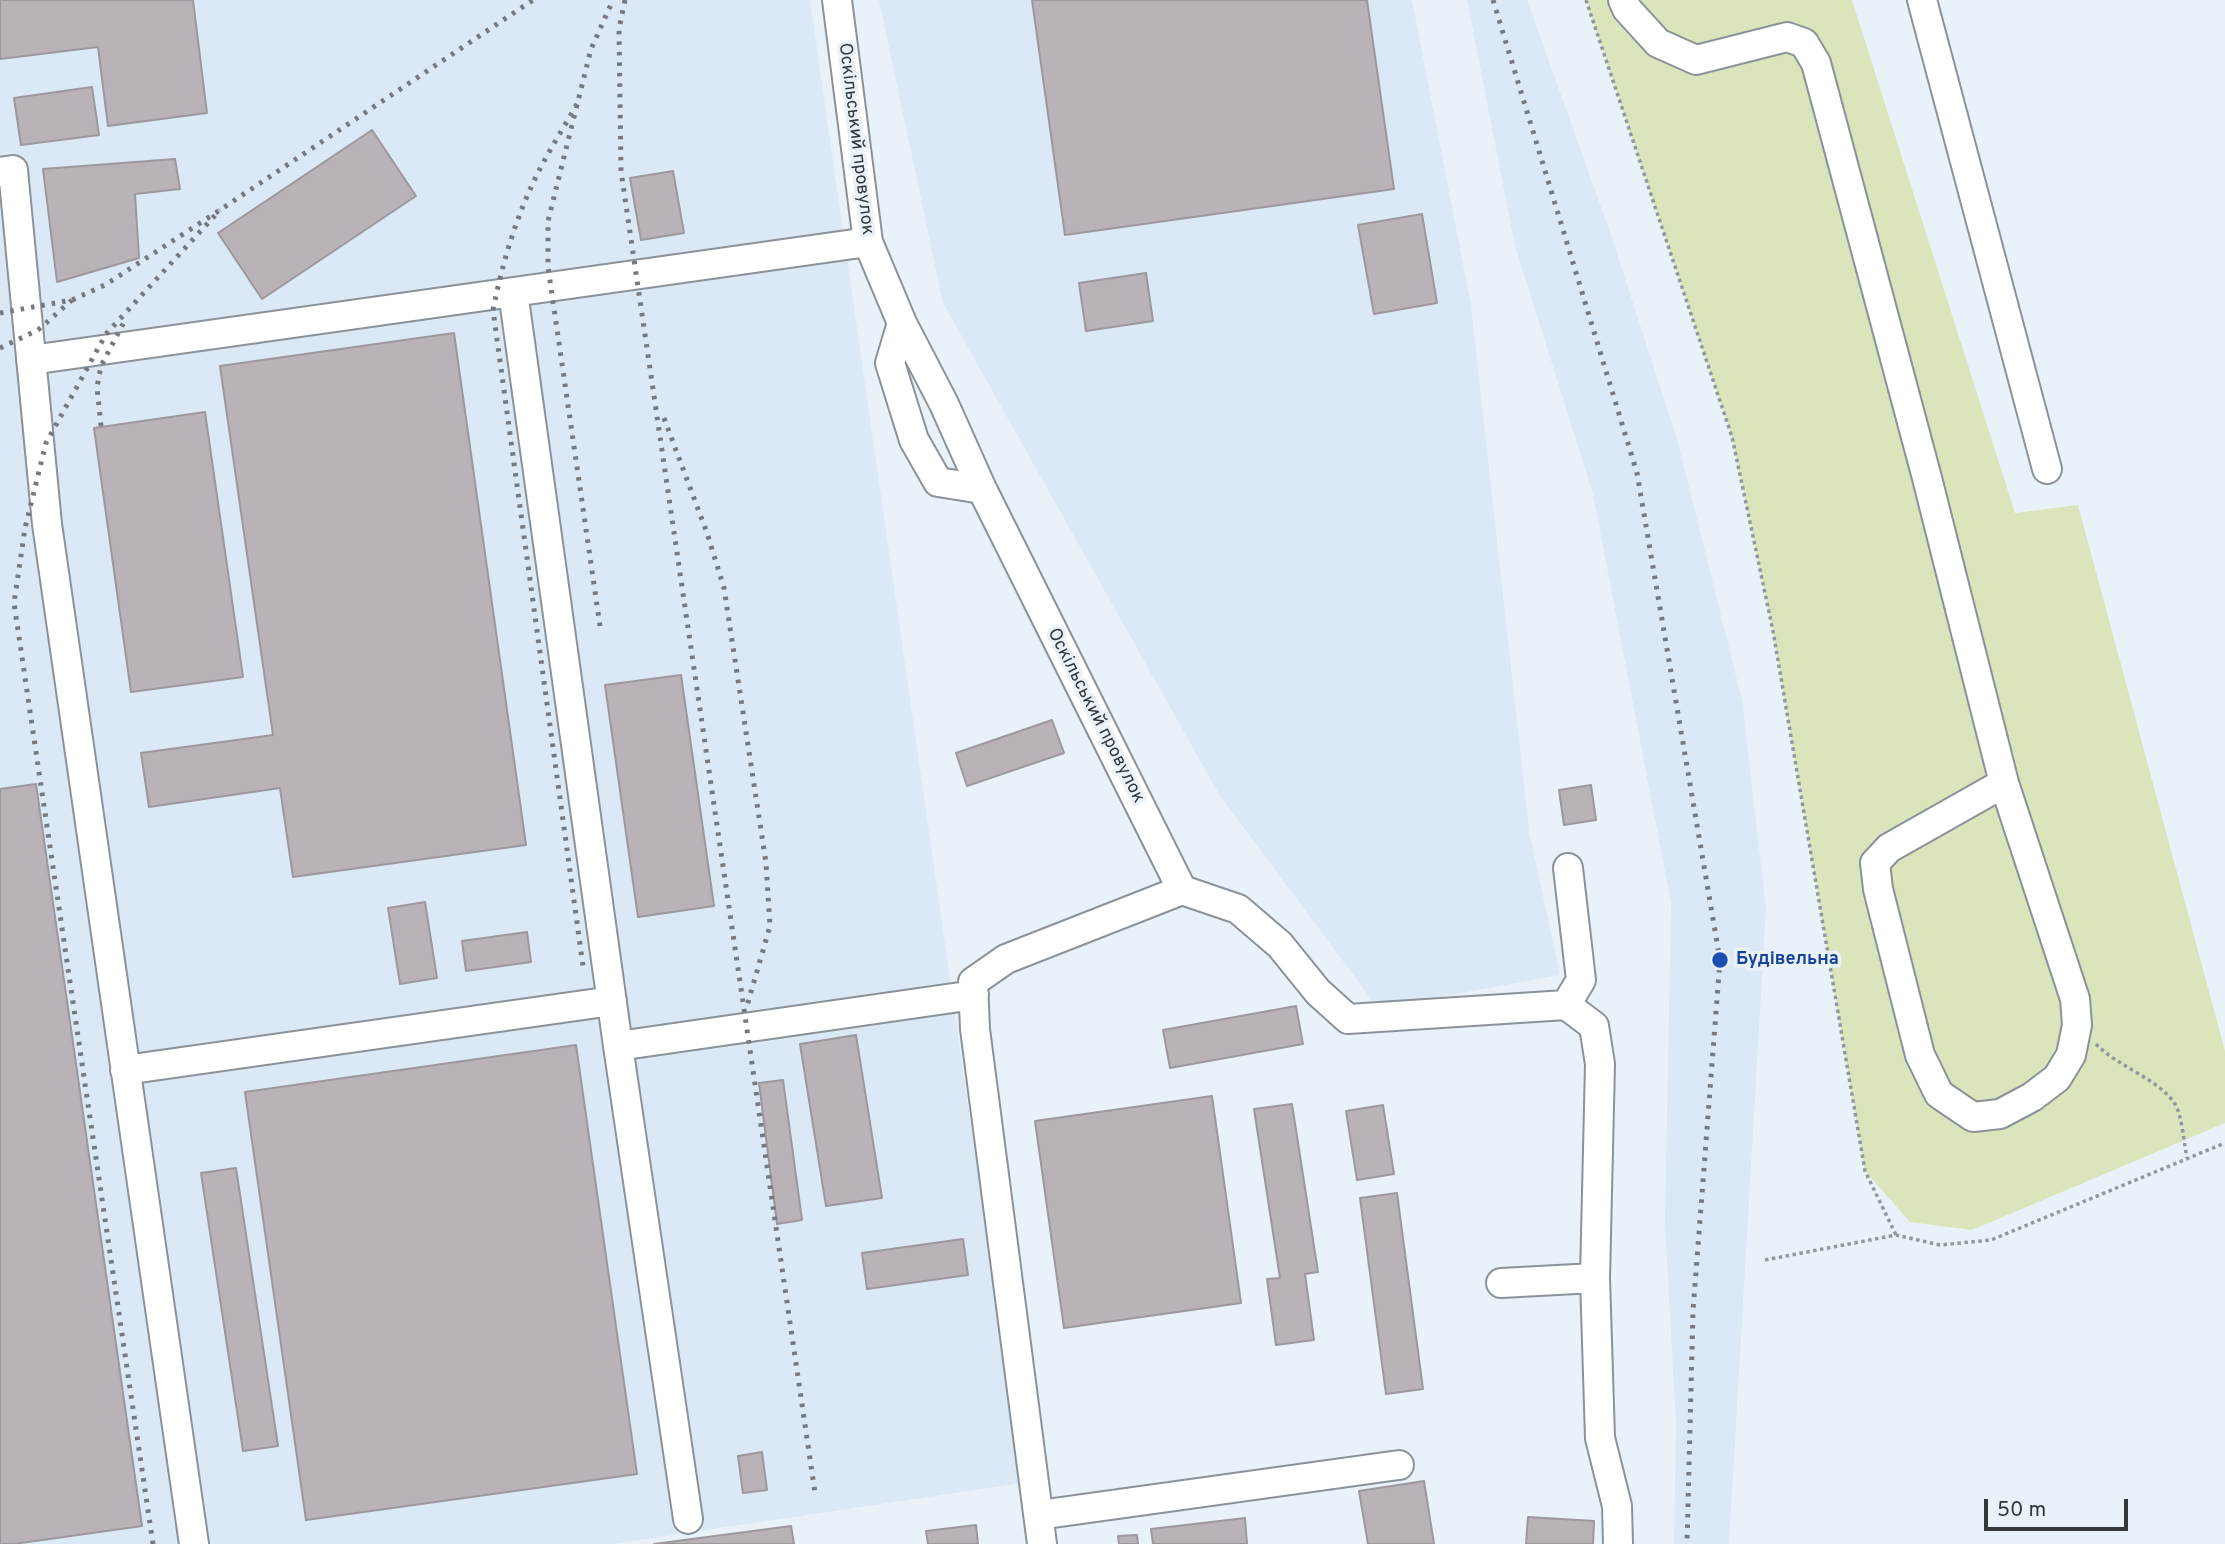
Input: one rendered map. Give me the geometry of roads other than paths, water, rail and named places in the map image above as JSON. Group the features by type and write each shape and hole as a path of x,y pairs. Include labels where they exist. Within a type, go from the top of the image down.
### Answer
{"street":[{"name":"Оскільський провулок","path":"837,0 868,242 902,323 944,404 982,489 1182,890"},
{"path":"1623,0 1627,9 1658,44 1696,60 1787,37 1804,43 1816,63 1927,478 2004,783 2075,999 2077,1025 2071,1055 2057,1078 2032,1097 2000,1114 1973,1117 1939,1094 1920,1055 1878,889 1875,863 1889,848 2004,783"},
{"path":"1922,0 2047,469"},
{"path":"0,172 12,170 47,524 194,1544"},
{"path":"31,360 868,242"},
{"path":"513,292 618,1046 688,1519"},
{"path":"902,323 890,363 914,440 938,482 982,489"},
{"path":"1566,1005 1581,980 1568,868"},
{"path":"1042,1544 975,1029 973,982 1006,959 1182,890 1238,909 1280,946 1318,992 1348,1019 1566,1005 1594,1026 1600,1064 1595,1278 1600,1438 1616,1506 1618,1544"},
{"path":"618,1046 974,995"},
{"path":"125,1069 612,1002"},
{"path":"1501,1283 1595,1278"},
{"path":"1040,1515 1399,1465"}],"railway":[{"path":"0,313 72,300 105,285 533,0"},
{"path":"600,626 548,267 548,221 591,49 613,0"},
{"path":"625,0 619,29 621,171 815,1493"},
{"path":"1493,0 1637,473 1720,960 1693,1311 1687,1544"},
{"path":"577,104 542,165 519,217 493,310 583,966"},
{"path":"153,1544 14,603 25,528 46,443 106,334 220,210"},
{"path":"0,348 38,330 72,300"},
{"path":"101,426 97,387 101,366 124,322"},
{"path":"664,418 707,533 724,588 766,863 770,926 747,1006"}],"place":[{"name":"Будівельна","path":"1720,960"}]}
